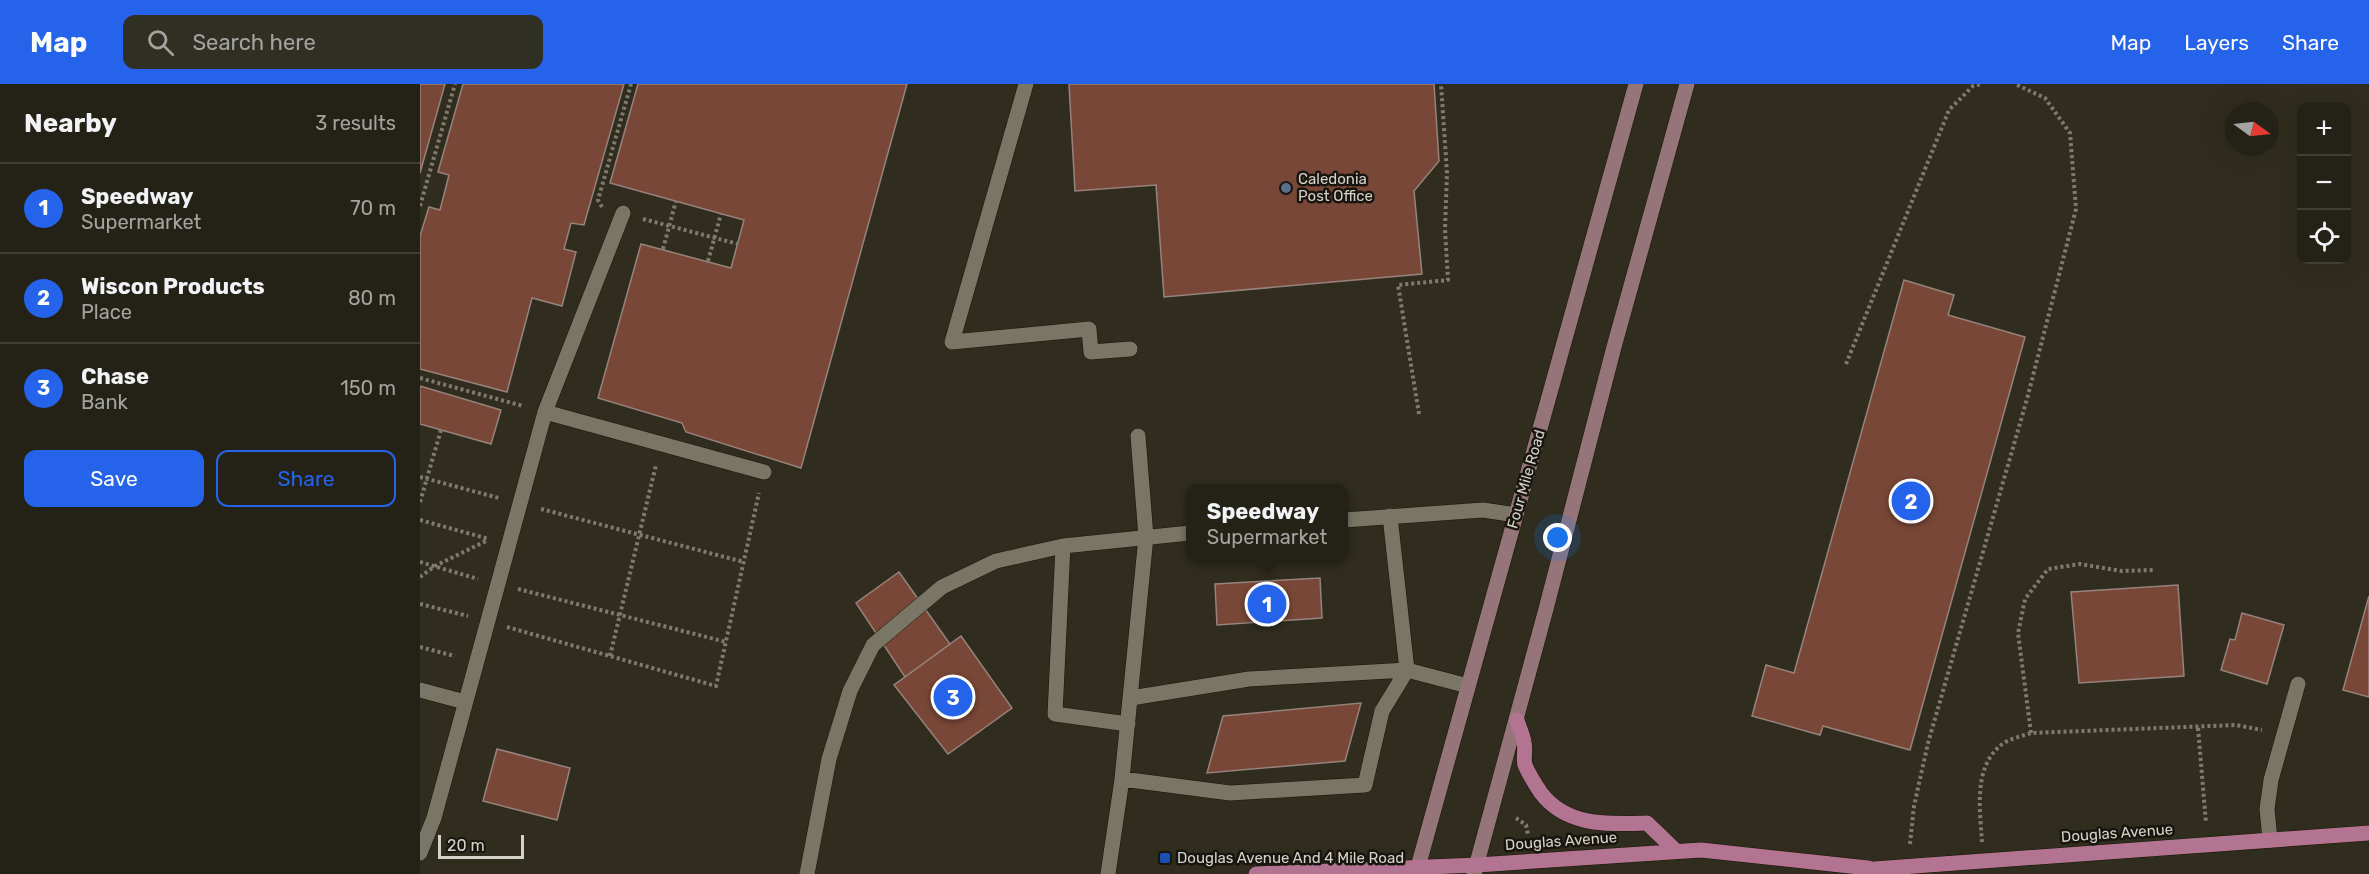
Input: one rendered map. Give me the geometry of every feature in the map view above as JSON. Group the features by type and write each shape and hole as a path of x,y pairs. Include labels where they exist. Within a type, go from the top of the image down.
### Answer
{"main road":[{"path":"1517,720 1525,742 1524,763 1545,798 1559,810 1593,823 1647,823 1676,851"},
{"name":"Douglas Avenue","path":"1837,874 1984,860 2369,834"},
{"name":"Douglas Avenue","path":"1256,874 1476,869 1701,850 1868,871"}],"street":[{"name":"Four Mile Road","path":"1417,870 1636,84"},
{"path":"1476,869 1614,347 1687,84"}],"lane":[{"path":"1026,84 952,342 1089,329 1091,352 1130,349"},
{"path":"420,853 434,818 545,412 623,213"},
{"path":"545,412 764,472"},
{"path":"1107,874 1122,779 1146,537 1138,436"},
{"path":"1348,520 1483,510 1516,515"},
{"path":"1122,779 1230,793 1365,785 1383,711 1407,670 1390,516"},
{"path":"807,874 829,759 850,691 873,645 942,587 996,561 1063,546 1186,533"},
{"path":"1063,546 1055,714 1128,724"},
{"path":"1131,698 1249,679 1407,670 1468,686"},
{"path":"2270,840 2267,809 2271,780 2298,684"},
{"path":"420,690 465,702"}],"path":[{"path":"420,206 455,84"},
{"path":"631,84 598,200 603,208 738,244"},
{"path":"1419,414 1398,285 1448,280 1445,229 1447,173 1441,84"},
{"path":"1846,364 1949,110 1973,86 1982,84"},
{"path":"1907,866 1914,806 1928,743 2027,399 2076,209 2070,133 2045,98 2015,84"},
{"path":"663,249 676,201"},
{"path":"708,261 721,214"},
{"path":"420,378 545,412"},
{"path":"420,501 441,430"},
{"path":"610,656 661,444"},
{"path":"420,604 716,686 764,472"},
{"path":"420,477 744,562"},
{"path":"420,520 489,539"},
{"path":"420,577 435,566 513,527"},
{"path":"420,562 497,584 726,642"},
{"path":"2031,733 2019,633 2025,599 2048,569 2080,564 2121,571 2154,570"},
{"path":"420,647 476,662"},
{"path":"1984,860 1980,801 1984,764 2002,744 2031,733 2236,725 2284,735"},
{"path":"2198,728 2208,845"},
{"path":"1516,818 1526,825 1528,835"},
{"path":"1526,825 1532,823"}],"building":[{"path":"420,84 445,84 420,173"},
{"path":"463,84 624,84 584,225 571,223 564,249 576,252 562,306 532,298 507,392 420,369 420,236 429,207 440,210 449,175 438,172"},
{"path":"638,84 907,84 801,468 686,432 682,423 598,398 641,244 731,268 744,220 610,183"},
{"name":"Caledonia Post Office","path":"1069,84 1434,84 1439,161 1414,191 1422,274 1164,297 1156,185 1075,191"},
{"path":"1904,280 1954,295 1948,315 2025,337 1910,750 1823,726 1820,735 1752,716 1766,665 1794,673"},
{"path":"420,386 501,410 491,444 420,424"},
{"path":"899,572 950,644 905,677 856,603"},
{"path":"1320,578 1322,618 1217,625 1215,584"},
{"path":"2178,585 2184,676 2079,683 2071,592"},
{"path":"2369,596 2369,697 2343,690"},
{"path":"2242,613 2284,625 2267,684 2221,670 2230,639 2235,640"},
{"path":"961,636 1012,708 948,754 894,685"},
{"path":"1361,703 1345,761 1207,773 1223,716"},
{"path":"497,749 570,768 557,820 483,801"}],"place":[{"name":"Caledonia Post Office","path":"1286,188"},
{"name":"Wiscon Products","path":"1911,501"},
{"name":"Speedway","path":"1267,604"},
{"name":"Chase","path":"953,697"},
{"name":"Douglas Avenue And 4 Mile Road","path":"1165,858"}]}
